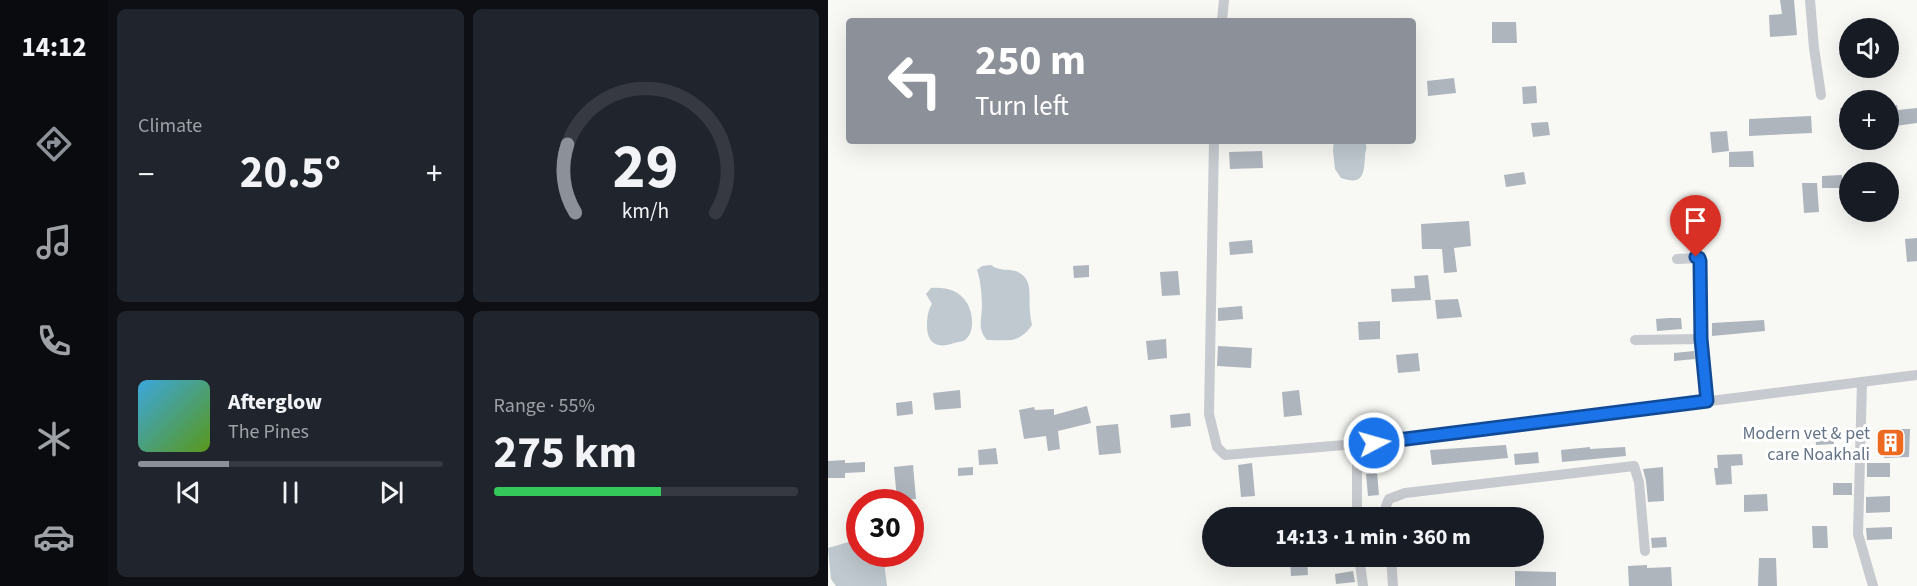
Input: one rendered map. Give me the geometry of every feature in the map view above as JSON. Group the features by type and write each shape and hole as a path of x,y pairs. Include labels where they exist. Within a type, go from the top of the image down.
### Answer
{"street":[{"path":"1222,18 1224,0"},
{"path":"1810,0 1821,95"},
{"path":"1214,144 1209,414 1217,447 1225,455 1357,444 1917,375"},
{"path":"1677,258 1696,257 1700,261 1701,339 1707,401"},
{"path":"1635,340 1701,339"},
{"path":"1862,382 1858,534 1873,586"},
{"path":"1357,444 1357,507"},
{"path":"1386,507 1389,499 1406,493 1634,466 1638,471 1645,551"},
{"path":"1360,567 1363,586"},
{"path":"1392,567 1393,586"}],"shaded area":[{"path":"1334,144 1366,144 1363,172 1358,179 1341,178 1335,169"},
{"path":"991,265 1018,272 1023,275 1028,284 1032,325 1018,338 1012,340 987,340 982,333 981,294 977,270 982,266"},
{"path":"931,288 952,290 967,303 971,312 972,329 963,341 938,345 931,341 927,320 932,304 926,294"},
{"path":"846,543 846,567 885,567 887,586 836,586 831,579 828,548"}],"building":[{"path":"1780,0 1794,0 1797,35 1770,37 1769,15 1782,14"},
{"path":"1492,22 1516,22 1517,43 1492,43"},
{"path":"1454,78 1456,93 1428,96 1427,81"},
{"path":"1536,86 1537,103 1523,104 1522,87"},
{"path":"1917,108 1917,123 1899,125 1899,110"},
{"path":"1811,116 1812,133 1749,136 1749,119"},
{"path":"1548,122 1550,135 1533,137 1531,123"},
{"path":"1727,131 1729,151 1712,153 1710,132"},
{"path":"1262,151 1263,168 1230,169 1229,152"},
{"path":"1753,151 1754,167 1729,167 1729,152"},
{"path":"1524,172 1526,184 1506,187 1504,175"},
{"path":"1839,175 1839,188 1822,188 1822,176"},
{"path":"1802,183 1817,183 1819,212 1804,213"},
{"path":"1469,221 1471,246 1454,248 1457,272 1444,273 1442,249 1422,249 1421,224"},
{"path":"1917,238 1917,261 1907,262 1905,239"},
{"path":"1252,240 1253,253 1230,255 1229,242"},
{"path":"1089,265 1089,277 1074,278 1073,266"},
{"path":"1178,271 1180,295 1162,296 1160,272"},
{"path":"1428,275 1431,300 1392,302 1391,289 1415,288 1414,276"},
{"path":"1458,299 1462,317 1437,319 1435,300"},
{"path":"1242,306 1243,319 1218,321 1218,308"},
{"path":"1681,318 1682,329 1657,331 1656,319"},
{"path":"1764,320 1765,331 1712,336 1712,323"},
{"path":"1380,321 1380,339 1359,340 1358,322"},
{"path":"1166,339 1167,358 1148,360 1146,341"},
{"path":"1218,346 1252,348 1251,368 1217,366"},
{"path":"1694,351 1695,359 1674,361 1674,353"},
{"path":"1418,353 1420,371 1398,373 1396,355"},
{"path":"960,390 961,408 935,410 933,393"},
{"path":"1299,390 1302,415 1284,417 1282,392"},
{"path":"912,401 913,414 897,416 896,403"},
{"path":"1087,406 1091,423 1058,431 1060,449 1048,451 1046,436 1024,439 1019,410 1034,407 1035,410 1054,409 1054,415"},
{"path":"1190,413 1191,426 1171,428 1170,415"},
{"path":"1118,424 1121,453 1099,455 1096,426"},
{"name":"Modern vet & pet care Noakhali","path":"1883,429 1910,429 1909,457 1884,458"},
{"path":"1833,431 1834,444 1816,445 1815,432"},
{"path":"1506,445 1508,458 1432,465 1430,450"},
{"path":"1590,447 1590,449 1625,447 1626,456 1562,462 1561,450"},
{"path":"996,448 998,464 979,465 978,450"},
{"path":"1386,450 1387,460 1376,461 1379,495 1368,496 1367,451"},
{"path":"1538,452 1539,463 1515,465 1514,454"},
{"path":"1742,454 1743,465 1731,466 1732,484 1716,485 1714,468 1718,468 1717,455"},
{"path":"845,460 845,463 865,462 865,472 845,473 845,478 828,478 828,461"},
{"path":"1252,463 1255,496 1241,497 1238,465"},
{"path":"1867,463 1890,463 1890,477 1867,477"},
{"path":"913,465 915,489 896,489 894,467"},
{"path":"973,467 973,475 958,476 958,468"},
{"path":"1663,467 1664,501 1648,502 1643,469"},
{"path":"1833,483 1852,483 1852,495 1833,495"},
{"path":"1767,494 1768,511 1744,512 1744,495"},
{"path":"1890,496 1890,512 1866,513 1866,497"},
{"path":"1812,526 1827,526 1828,548 1813,548"},
{"path":"1892,527 1892,539 1867,540 1866,528"},
{"path":"1666,537 1667,547 1652,548 1651,538"},
{"path":"1759,558 1776,558 1777,586 1758,586"},
{"path":"1647,565 1647,568 1671,567 1672,586 1629,586 1628,566"},
{"path":"1290,567 1308,567 1308,575 1291,576"},
{"path":"1353,571 1355,582 1336,584 1335,574"},
{"path":"1515,571 1556,572 1556,586 1515,586"}],"place":[{"name":"Modern vet & pet care Noakhali","path":"1891,443"}],"route":[{"path":"1374,443 1707,401 1701,339 1700,261 1696,257"}]}
